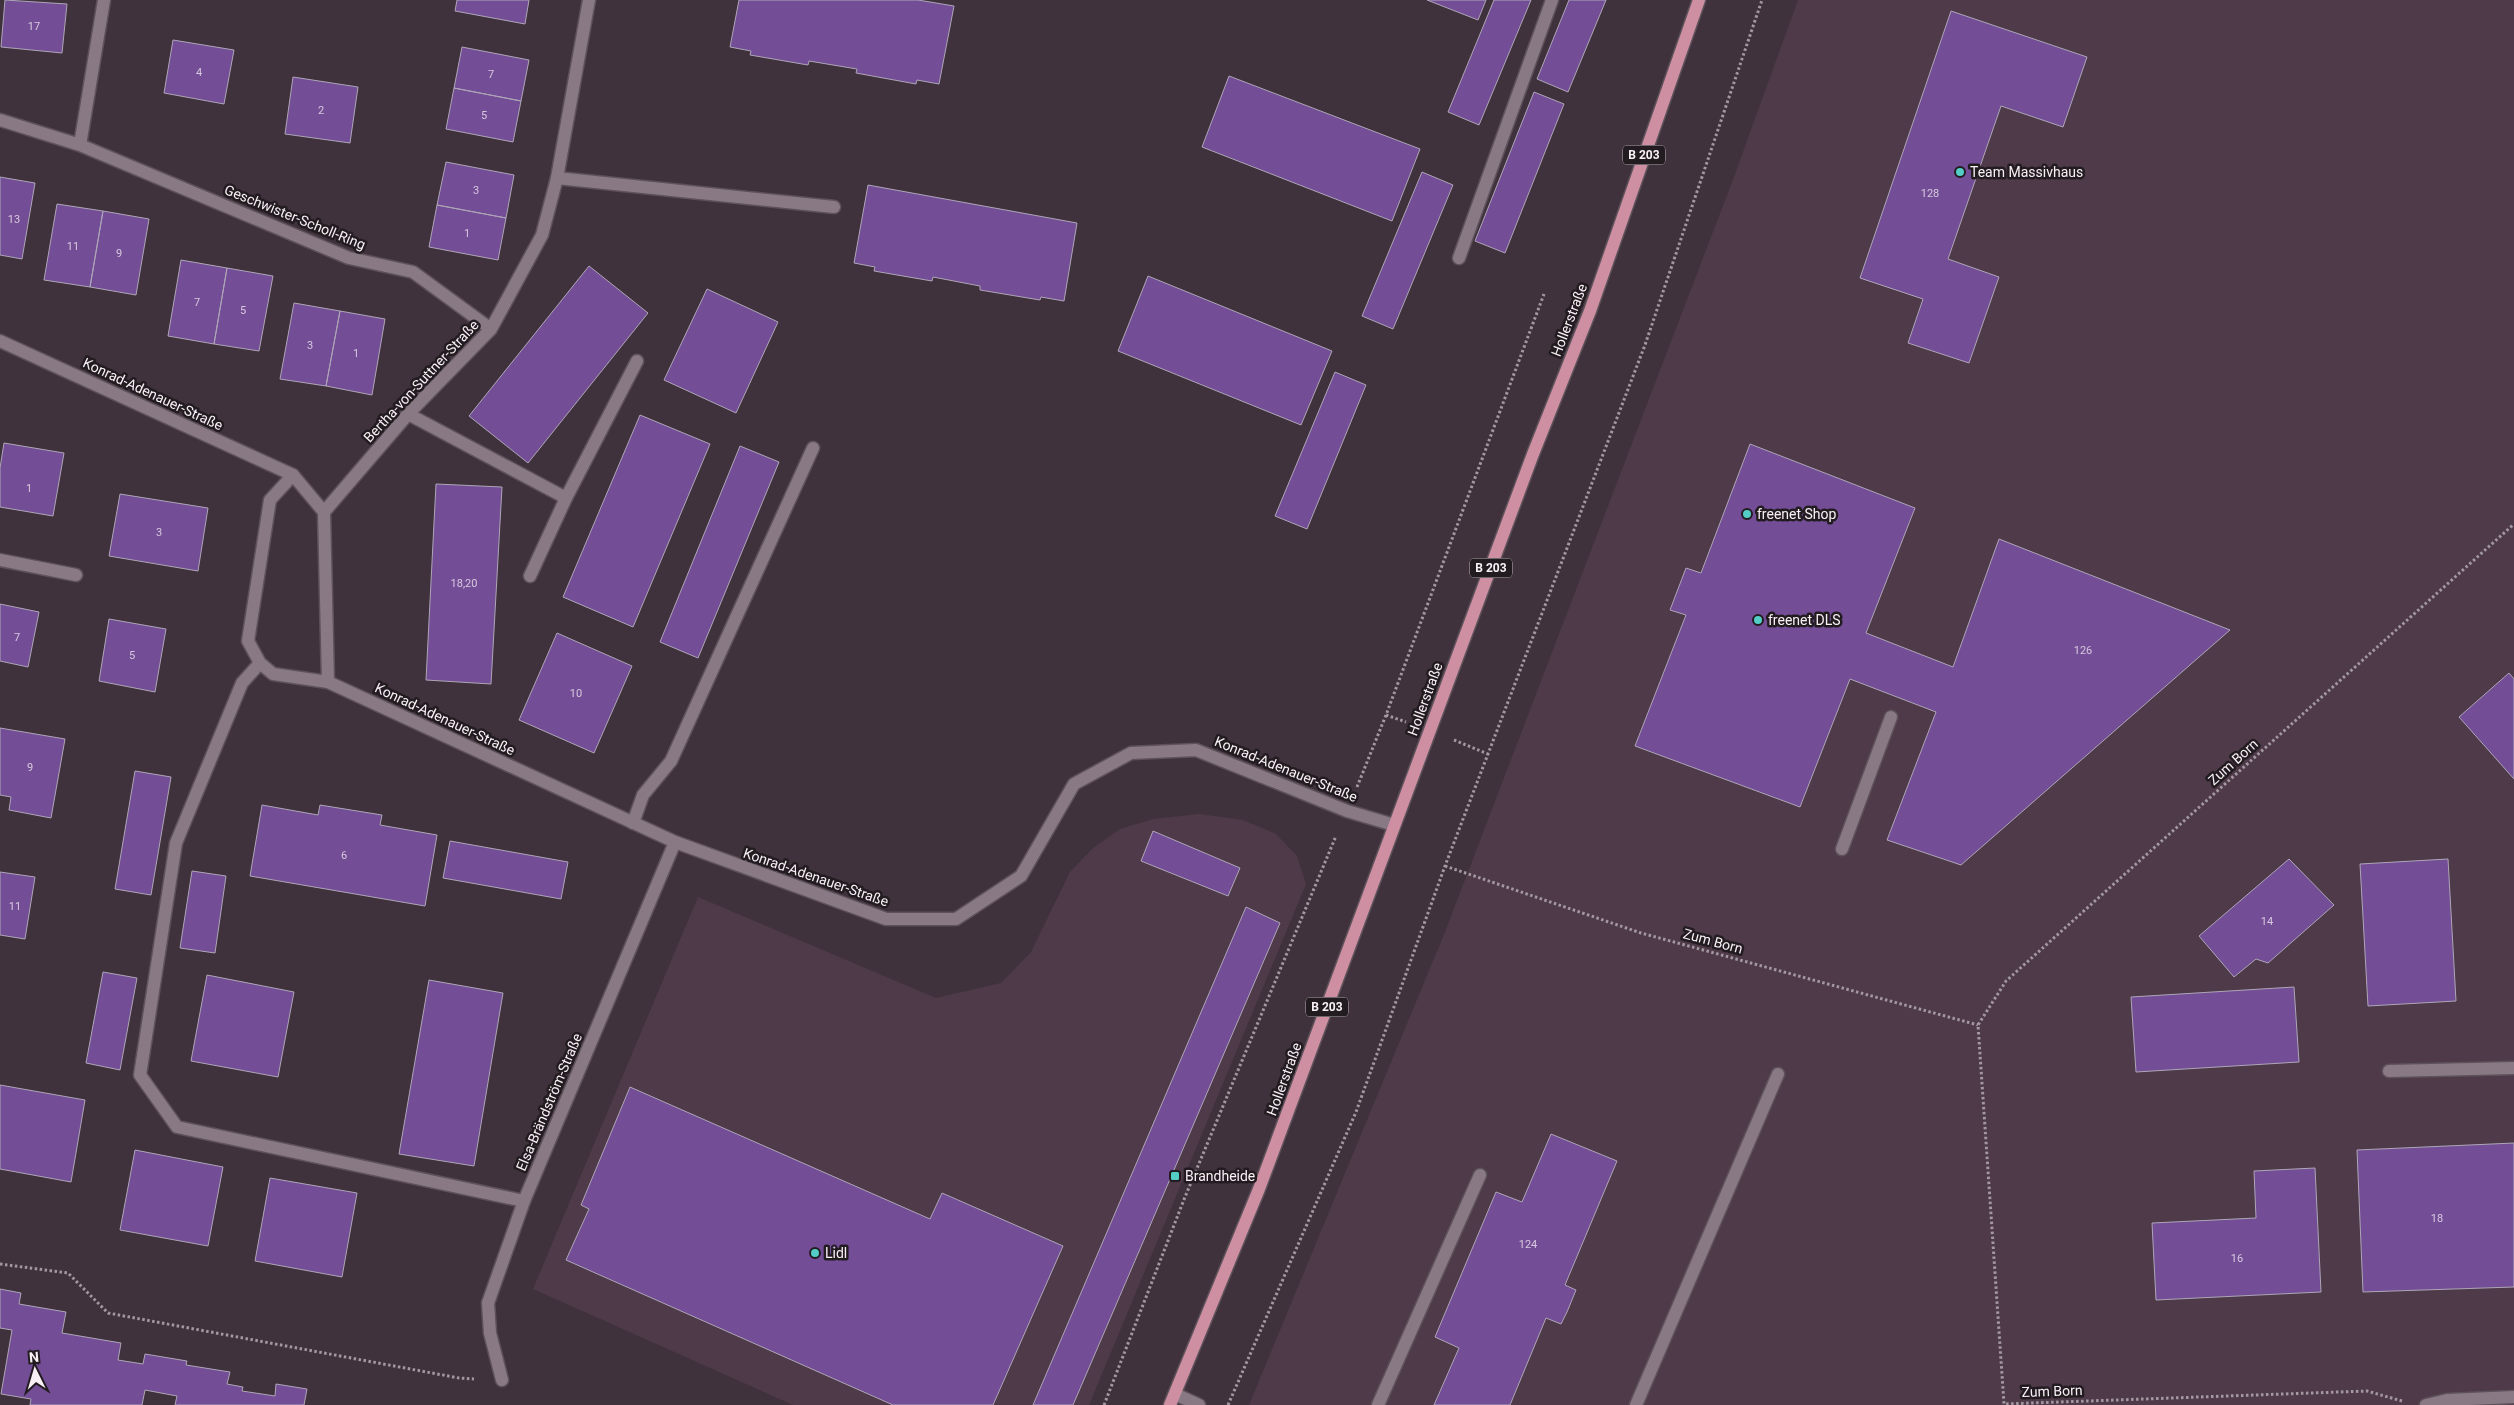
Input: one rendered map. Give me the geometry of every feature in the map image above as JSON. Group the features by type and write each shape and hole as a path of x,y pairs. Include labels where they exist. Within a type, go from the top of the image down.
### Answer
{"main road":[{"name":"Hollerstraße","path":"1172,1399 1259,1189 1533,454 1590,311 1699,0"}],"street":[{"path":"80,144 104,0"},
{"name":"Bertha-von-Suttner-Straße","path":"324,512 408,414 491,329 542,235 557,178 589,0"},
{"path":"1459,258 1552,0"},
{"name":"Geschwister-Scholl-Ring","path":"0,120 80,144 349,258 413,272 491,329"},
{"path":"557,178 834,207"},
{"name":"Konrad-Adenauer-Straße","path":"0,341 293,474 324,512"},
{"path":"530,576 566,498 637,361"},
{"path":"408,414 566,498"},
{"path":"633,823 643,795 671,761 813,448"},
{"path":"293,474 270,500 248,641 260,663 242,683 176,843 140,1075 177,1127 524,1201"},
{"path":"324,512 328,682"},
{"path":"0,560 76,575"},
{"name":"Konrad-Adenauer-Straße","path":"260,663 273,674 328,682 675,842 886,918 956,919 1021,876 1074,784 1132,753 1196,750 1347,810 1394,826"},
{"path":"1842,849 1891,717"},
{"name":"Elsa-Brändström-Straße","path":"502,1380 490,1333 488,1303 524,1201 675,842"},
{"path":"2389,1071 2514,1068"},
{"path":"1636,1405 1778,1074"},
{"path":"1378,1405 1480,1174"},
{"path":"2426,1405 2446,1400 2514,1397"},
{"path":"1172,1399 1199,1405"}],"path":[{"path":"1228,1405 1356,1112 1445,866 1645,344 1762,0"},
{"path":"1104,1405 1189,1188 1386,715 1544,294"},
{"name":"Zum Born","path":"2409,1403 2367,1391 2004,1404 1978,1025 2006,981 2514,524"},
{"name":"Zum Born","path":"1445,866 1641,933 1978,1025"},
{"path":"0,1264 68,1273 108,1313 459,1378 502,1380"}],"shaded area":[{"path":"1798,0 2514,0 2514,1405 1249,1405 1445,932 1734,177"},
{"path":"1199,814 1243,820 1276,834 1297,856 1306,884 1089,1405 793,1405 533,1289 698,897 936,998 1001,983 1031,952 1070,872 1093,848 1120,829 1153,819"}],"building":[{"path":"5,0 67,4 62,53 1,47"},
{"path":"457,0 529,0 525,24 455,11"},
{"path":"739,0 918,0 954,6 939,84 917,80 916,84 856,73 857,69 809,61 808,65 750,55 751,51 730,47"},
{"path":"1427,0 1486,0 1478,20"},
{"path":"1494,0 1531,0 1479,125 1448,112"},
{"path":"1569,0 1606,0 1568,92 1537,79"},
{"path":"1951,11 2087,57 2063,127 2001,106 1948,259 1999,277 1969,363 1908,343 1923,299 1860,278"},
{"path":"173,40 234,50 224,104 164,93"},
{"path":"462,47 529,60 521,101 454,88"},
{"path":"1229,76 1420,149 1392,221 1202,147"},
{"path":"293,77 358,87 350,143 285,134"},
{"path":"454,88 521,101 513,142 446,129"},
{"path":"1534,92 1564,104 1505,253 1475,241"},
{"path":"446,162 514,175 506,218 437,205"},
{"path":"1422,172 1453,185 1393,329 1362,316"},
{"path":"0,177 35,183 22,259 0,255"},
{"path":"868,185 1077,223 1064,301 1041,297 1040,300 980,290 980,286 933,277 932,281 874,271 875,267 854,263"},
{"path":"57,204 103,211 90,287 44,280"},
{"path":"437,205 506,218 498,260 429,247"},
{"path":"103,211 149,219 136,295 90,287"},
{"path":"181,260 227,268 214,344 168,336"},
{"path":"589,266 648,313 528,463 469,416"},
{"path":"227,268 273,276 259,351 214,344"},
{"path":"1148,276 1332,351 1301,425 1118,351"},
{"path":"707,289 778,322 736,413 664,380"},
{"path":"294,303 340,311 326,386 280,379"},
{"path":"340,311 385,319 372,395 326,386"},
{"path":"1335,372 1366,385 1307,529 1275,516"},
{"path":"640,415 710,444 633,627 563,597"},
{"path":"4,443 64,453 53,516 0,507 0,468"},
{"path":"1750,444 1915,508 1866,633 1953,667 1999,539 2230,630 1961,865 1887,840 1936,712 1850,679 1800,807 1635,746 1686,615 1670,610 1686,568 1701,573"},
{"path":"740,446 779,462 698,658 660,642"},
{"path":"436,484 502,487 491,684 426,680"},
{"path":"120,494 208,508 198,571 109,556"},
{"path":"0,604 39,612 28,667 0,661"},
{"path":"109,619 166,629 155,692 99,681"},
{"path":"557,633 632,666 594,753 519,720"},
{"path":"2509,673 2514,679 2514,779 2459,717"},
{"path":"0,728 65,739 51,818 9,810 11,797 0,795"},
{"path":"135,771 171,777 151,895 115,889"},
{"path":"262,805 318,815 320,805 382,815 380,825 437,835 425,906 250,876"},
{"path":"1153,831 1240,868 1228,896 1141,861"},
{"path":"450,841 568,862 561,899 443,878"},
{"path":"2289,859 2334,905 2268,963 2256,959 2234,977 2199,936"},
{"path":"2448,859 2456,1001 2368,1006 2360,864"},
{"path":"192,871 226,876 215,953 180,948"},
{"path":"0,872 35,877 25,939 0,935"},
{"path":"1246,907 1280,923 1073,1405 1033,1405"},
{"path":"103,972 137,978 120,1070 86,1063"},
{"path":"207,975 294,992 278,1077 191,1061"},
{"path":"429,980 503,993 474,1166 399,1154"},
{"path":"2294,987 2299,1062 2136,1072 2131,997"},
{"path":"0,1085 85,1100 71,1182 0,1169"},
{"name":"Lidl","path":"630,1087 930,1219 942,1193 1063,1246 993,1405 893,1405 566,1260 589,1209 581,1205"},
{"path":"1551,1134 1617,1161 1565,1285 1576,1290 1567,1312 1561,1324 1546,1318 1510,1405 1434,1405 1459,1348 1435,1337 1496,1192 1522,1202"},
{"path":"2514,1143 2514,1287 2363,1292 2357,1150"},
{"path":"135,1150 223,1167 208,1246 120,1230"},
{"path":"2315,1168 2321,1292 2156,1300 2152,1223 2256,1218 2254,1171"},
{"path":"270,1178 357,1193 342,1277 255,1261"},
{"path":"0,1289 21,1293 19,1304 66,1312 62,1333 121,1343 118,1360 143,1364 145,1354 187,1361 186,1365 230,1372 227,1384 243,1387 242,1391 275,1396 276,1384 307,1389 304,1405 175,1405 177,1396 145,1390 142,1405 30,1405 31,1399 1,1394 12,1330 0,1328"}],"place":[{"name":"Team Massivhaus","path":"1960,172"},
{"name":"freenet Shop","path":"1747,514"},
{"name":"freenet DLS","path":"1758,620"},
{"name":"Brandheide","path":"1175,1176"},
{"name":"Lidl","path":"815,1253"}]}
